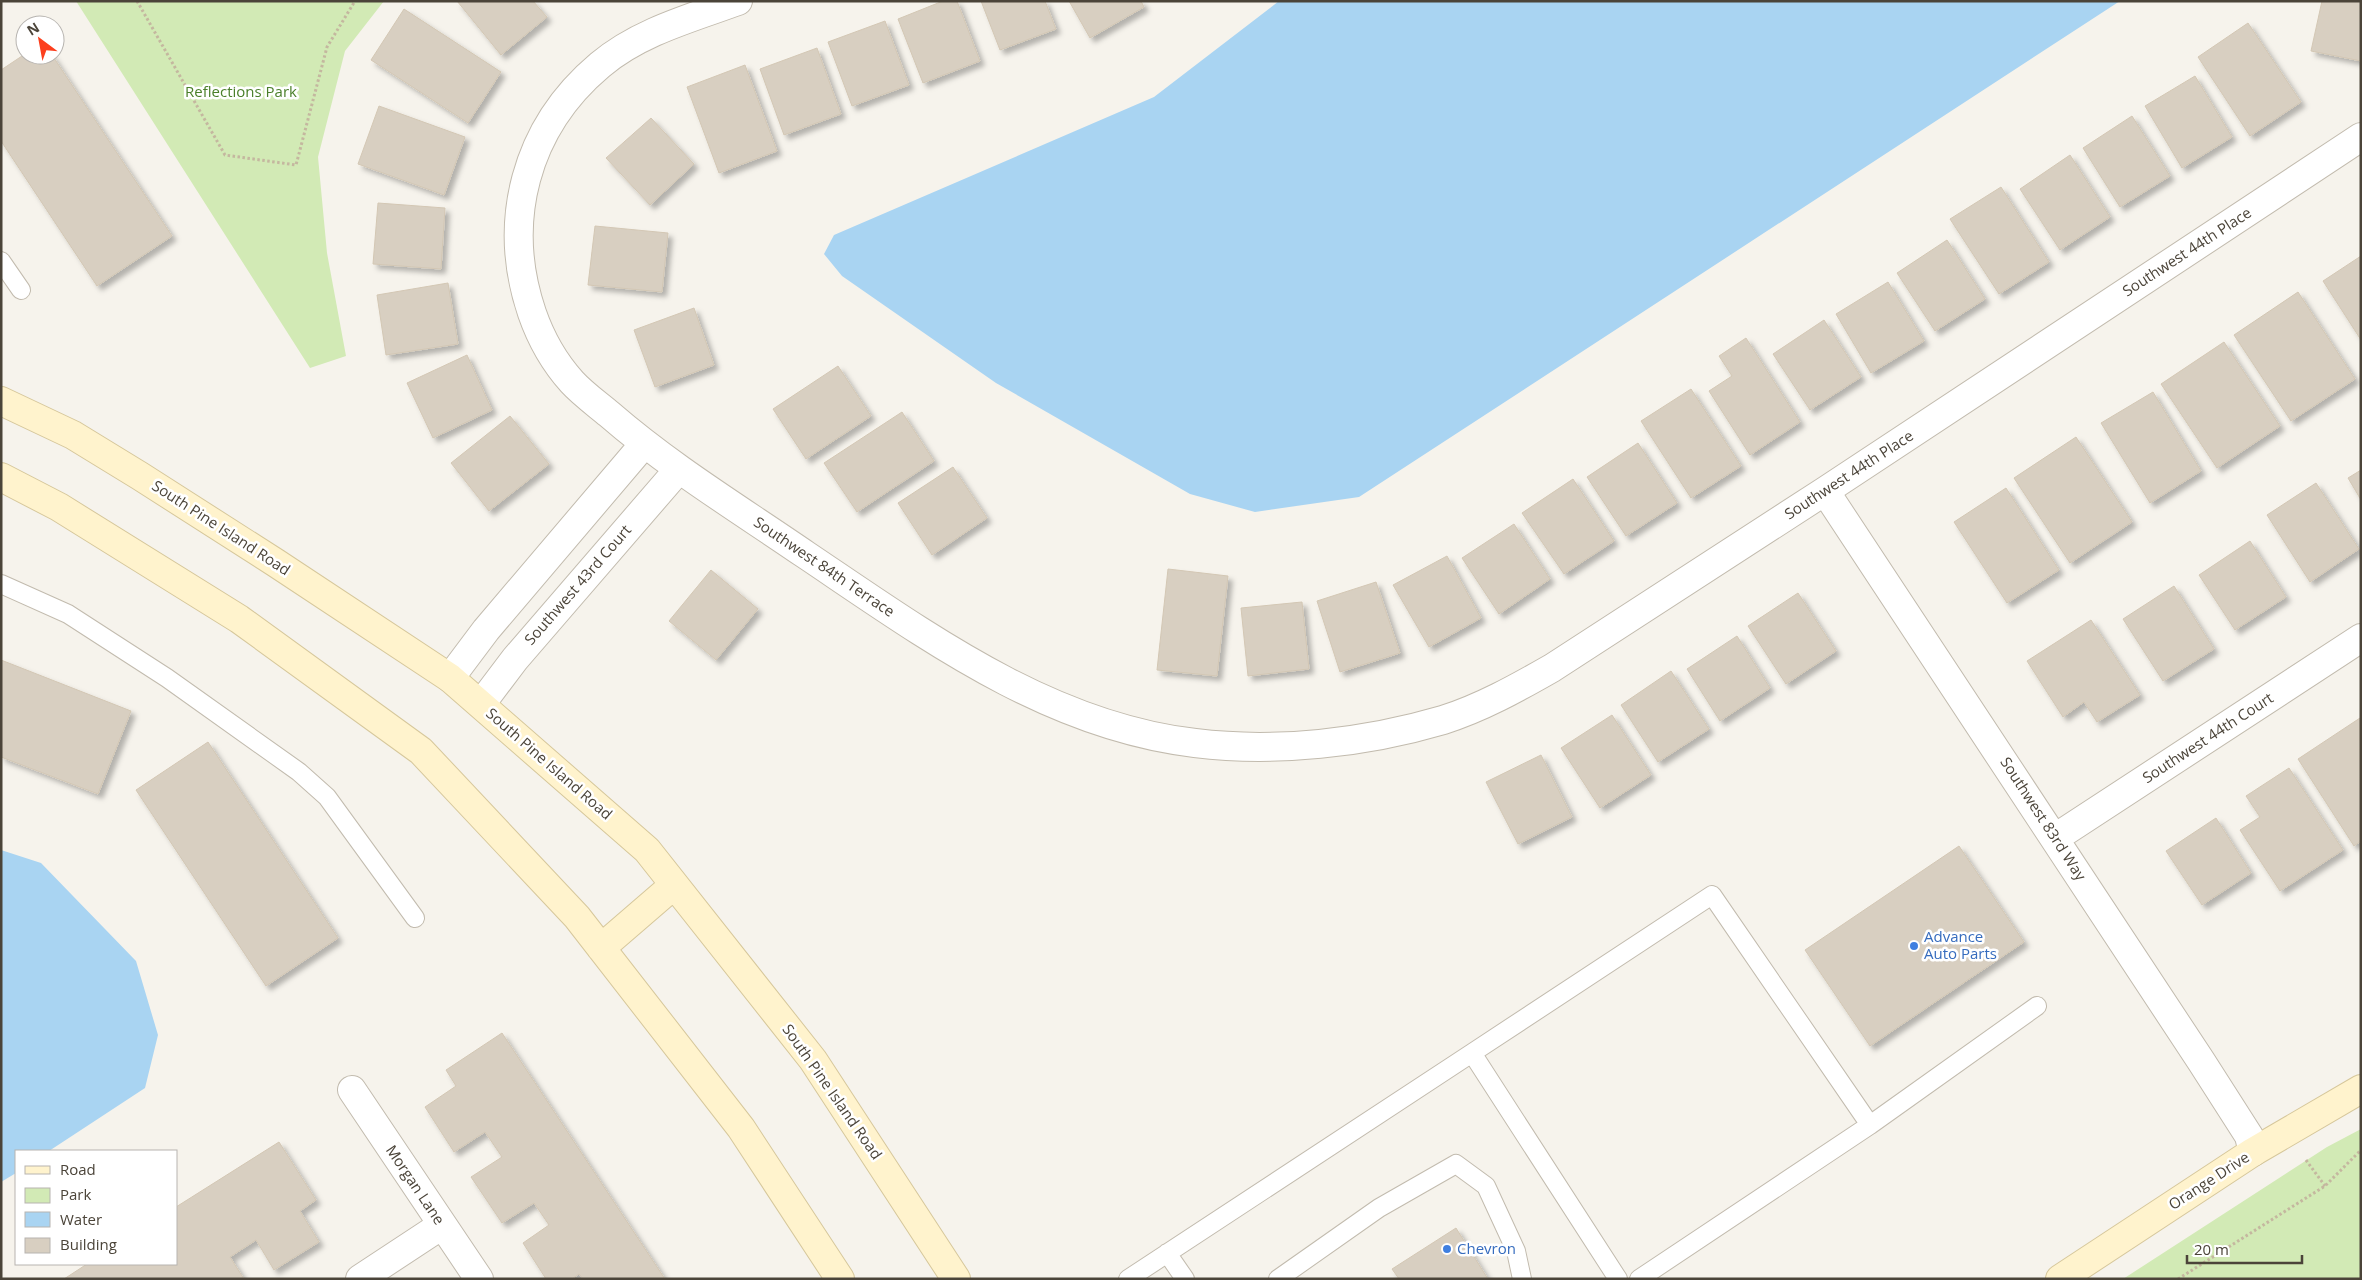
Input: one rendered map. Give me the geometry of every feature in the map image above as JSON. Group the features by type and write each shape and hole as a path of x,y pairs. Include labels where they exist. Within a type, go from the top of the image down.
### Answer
{"main road":[{"name":"South Pine Island Road","path":"1,401 73,435 140,476 450,678 647,850 813,1060 956,1279"},
{"path":"1,477 58,507 239,619 421,751 577,918 601,948 741,1128 840,1279"},
{"path":"601,948 674,884"},
{"name":"Orange Drive","path":"2060,1279 2253,1152 2361,1090"}],"street":[{"name":"Southwest 84th Terrace","path":"738,1 664,28 626,46 601,64 572,92 552,119 536,149 524,181 518,217 519,258 525,292 538,330 552,357 573,384 644,444 913,627 993,676 1064,708 1131,731 1195,743 1263,746 1306,744"},
{"name":"Southwest 44th Place","path":"1306,744 1376,735 1436,721 1478,706 1552,668 1825,491 2361,137"},
{"path":"450,678 486,630 644,444"},
{"name":"Southwest 43rd Court","path":"480,704 515,659 679,469"},
{"name":"Southwest 83rd Way","path":"1825,491 2055,838 2249,1136 2253,1152"},
{"name":"Southwest 44th Court","path":"2055,838 2361,638"},
{"name":"Morgan Lane","path":"352,1090 479,1279"},
{"path":"360,1279 442,1225"}],"lane":[{"path":"1,261 21,290"},
{"path":"1,584 68,614 167,678 298,772 327,797 415,918"},
{"path":"1128,1279 1712,895 1870,1125"},
{"path":"1639,1279 1870,1125 2037,1006"},
{"path":"1472,1053 1618,1279"},
{"path":"1278,1279 1296,1274 1379,1208 1456,1164 1486,1186 1516,1251 1522,1279"},
{"path":"1168,1253 1185,1279"}],"path":[{"path":"137,1 225,155 296,165 326,46 355,1"},
{"path":"2178,1279 2325,1186 2361,1150"},
{"path":"2306,1160 2325,1186"}],"green space":[{"name":"Reflections Park","path":"76,1 384,1 345,51 318,157 327,253 346,356 310,368"},
{"path":"2361,1129 2361,1279 2123,1279 2327,1147"}],"water":[{"path":"1279,1 2120,1 1359,497 1255,512 1190,494 996,383 842,276 824,254 834,235 1154,97"},
{"path":"1,850 41,863 136,961 158,1035 145,1088 51,1150 15,1150 15,1174 1,1182"}],"building":[{"path":"457,1 533,1 547,17 501,55"},
{"path":"943,1 957,1 980,61 923,83 898,19"},
{"path":"981,1 1045,1 1056,29 1000,50"},
{"path":"1069,1 1141,1 1144,7 1090,38"},
{"path":"2322,1 2361,1 2361,61 2311,51"},
{"path":"404,9 501,72 468,123 371,60"},
{"path":"885,21 909,85 852,106 828,42"},
{"path":"2248,23 2301,102 2250,136 2198,57"},
{"path":"817,48 841,114 784,135 760,69"},
{"path":"15,61 15,65 59,65 172,236 97,286 1,141 1,70"},
{"path":"745,65 777,151 719,173 687,87"},
{"path":"2195,76 2232,137 2182,168 2145,106"},
{"path":"379,106 465,137 444,195 358,164"},
{"path":"2132,116 2170,176 2120,207 2083,148"},
{"path":"651,118 694,164 650,205 606,158"},
{"path":"2070,155 2110,217 2060,250 2020,189"},
{"path":"2001,187 2049,262 1999,294 1950,219"},
{"path":"378,203 445,208 441,269 373,264"},
{"path":"595,226 668,233 662,292 588,285"},
{"path":"1947,240 1985,299 1935,331 1897,273"},
{"path":"2361,256 2361,340 2323,281"},
{"path":"1888,282 1924,341 1871,373 1836,314"},
{"path":"448,283 458,344 386,355 377,295"},
{"path":"2298,292 2355,379 2291,421 2234,335"},
{"path":"694,308 714,365 655,387 634,330"},
{"path":"1824,320 1861,377 1810,410 1773,354"},
{"path":"1746,338 1800,422 1750,455 1709,391 1732,376 1719,356"},
{"path":"2224,342 2280,426 2217,468 2161,384"},
{"path":"467,355 492,410 433,438 407,383"},
{"path":"838,366 871,416 806,459 773,409"},
{"path":"1691,389 1741,466 1691,498 1641,421"},
{"path":"2153,392 2201,471 2150,503 2101,423"},
{"path":"902,412 934,461 857,512 824,463"},
{"path":"510,416 549,464 489,511 451,463"},
{"path":"2076,437 2132,522 2070,563 2014,478"},
{"path":"1638,443 1677,503 1626,536 1587,477"},
{"path":"953,467 987,518 932,555 898,503"},
{"path":"2361,470 2361,500 2348,478"},
{"path":"1573,479 1614,541 1564,574 1522,513"},
{"path":"2316,483 2359,549 2310,582 2267,515"},
{"path":"2006,488 2059,570 2007,603 1954,522"},
{"path":"1514,524 1550,579 1499,614 1462,558"},
{"path":"2250,541 2286,597 2235,630 2199,575"},
{"path":"1447,556 1481,618 1429,647 1393,585"},
{"path":"1168,569 1228,576 1217,676 1157,670"},
{"path":"711,570 758,609 716,660 669,621"},
{"path":"1376,582 1400,653 1340,672 1317,601"},
{"path":"2174,586 2214,649 2163,681 2123,619"},
{"path":"1798,593 1836,651 1786,684 1748,626"},
{"path":"1302,602 1309,669 1248,676 1241,608"},
{"path":"2091,620 2140,695 2097,722 2084,702 2063,717 2027,661"},
{"path":"1737,636 1770,688 1720,721 1687,669"},
{"path":"1,660 131,711 98,794 1,757"},
{"path":"1671,671 1709,729 1658,762 1621,705"},
{"path":"1612,715 1651,775 1600,808 1561,748"},
{"path":"2360,718 2361,841 2354,846 2298,759"},
{"path":"208,742 338,938 266,986 136,790"},
{"path":"1541,755 1572,817 1518,844 1486,782"},
{"path":"2289,768 2343,850 2280,891 2240,830 2260,817 2246,796"},
{"path":"2216,818 2251,873 2202,905 2166,851"},
{"name":"Advance Auto Parts","path":"1959,846 2024,942 1870,1046 1805,950"},
{"path":"502,1033 665,1279 583,1279 579,1274 572,1279 546,1279 523,1243 549,1225 534,1203 502,1223 471,1177 502,1157 485,1132 454,1152 425,1107 456,1086 446,1070"},
{"path":"279,1142 316,1200 300,1211 319,1242 274,1270 256,1240 230,1257 244,1279 64,1279 85,1265 178,1265 178,1206"},
{"name":"Chevron","path":"1456,1228 1488,1279 1399,1279 1392,1269"}],"place":[{"name":"Advance Auto Parts","path":"1914,946"},
{"name":"Chevron","path":"1447,1249"}]}
